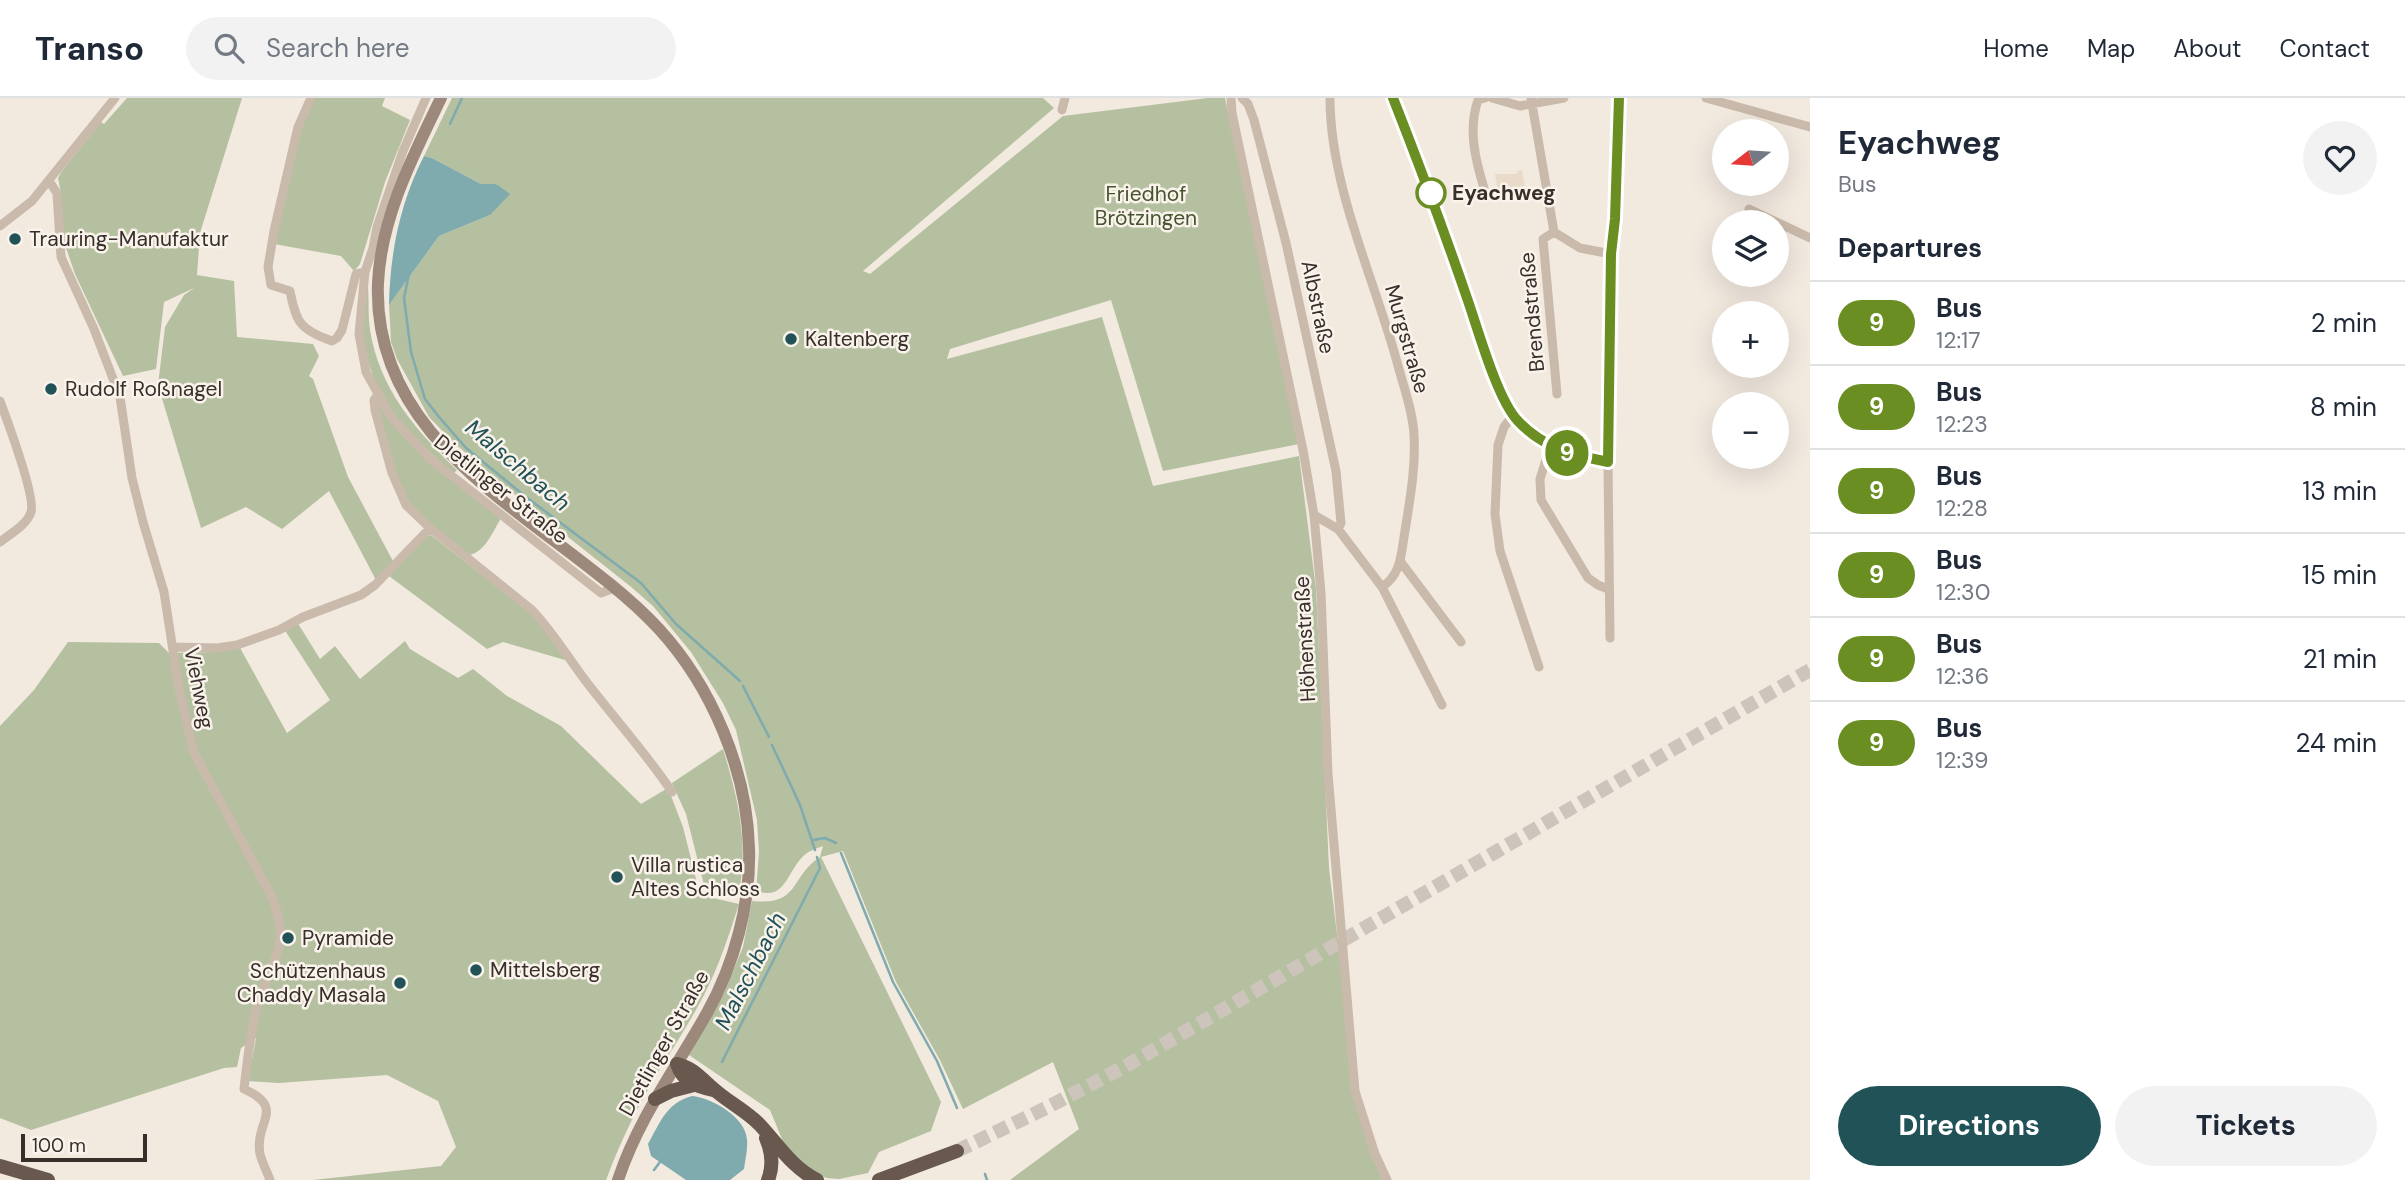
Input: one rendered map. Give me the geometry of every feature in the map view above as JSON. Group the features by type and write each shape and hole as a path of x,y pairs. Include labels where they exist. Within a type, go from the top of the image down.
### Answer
{"highway":[{"path":"677,1064 680,1074 694,1085 715,1090"},
{"path":"677,1064 693,1069 715,1090 746,1112 792,1163 817,1180"},
{"path":"655,1099 671,1091 694,1085"},
{"path":"761,1127 772,1150 772,1168 768,1180"},
{"path":"879,1180 957,1151"},
{"path":"0,1166 48,1180"}],"main road":[{"name":"Dietlinger Straße","path":"441,98 406,173 383,246 378,302 386,349 400,383 417,415 452,455 487,488 614,588 659,629 680,655 721,727 738,774 747,822 746,899 733,949 709,1009 626,1153 618,1180"}],"street":[{"path":"0,226 32,201 115,98"},
{"name":"Dietlinger Straße","path":"311,98 298,127 268,267 271,285 290,291 298,321 309,331 332,341 342,330 356,274 365,272"},
{"name":"Dietlinger Straße","path":"426,98 391,185 365,272 360,348 366,372 391,417 429,458 601,593 614,588"},
{"path":"1062,110 1065,98"},
{"name":"Höhenstraße","path":"1231,98 1314,515 1321,593 1328,774 1356,1091 1375,1154 1387,1180"},
{"name":"Albstraße","path":"1242,98 1248,104 1254,120 1292,270 1336,471 1341,523 1338,529"},
{"name":"Murgstraße","path":"1330,98 1332,138 1352,221 1390,336 1414,433 1409,505 1400,561 1395,576 1382,587"},
{"path":"1393,98 1432,197 1494,374 1513,415 1550,447 1575,456 1608,462"},
{"path":"1484,188 1473,140 1474,111 1478,100 1485,98"},
{"path":"1492,98 1514,105 1531,100 1564,98"},
{"path":"1609,638 1611,254 1615,219 1619,98"},
{"path":"1706,98 1810,127"},
{"name":"Brendstraße","path":"1531,100 1554,232 1580,248 1611,254"},
{"name":"Viehweg","path":"49,181 57,193 61,257 121,397 132,478 142,522 164,592 178,683 194,751 280,916 282,930 279,949 258,1004 244,1089 266,1104 267,1114 260,1133 260,1153 270,1180"},
{"path":"1749,209 1810,238"},
{"name":"Brendstraße","path":"1554,232 1544,239 1557,394"},
{"name":"Dietlinger Straße","path":"377,396 374,400 375,410 392,473 406,505 430,528 532,610 655,766 672,792"},
{"path":"0,401 32,500 32,509 23,523 0,542"},
{"path":"1513,415 1504,427 1498,445 1495,514 1500,551 1539,667"},
{"path":"1550,447 1540,479 1541,500 1588,578 1598,586 1608,589"},
{"path":"1314,515 1338,529 1382,587 1442,705"},
{"path":"173,647 217,648 237,645 361,595 375,585 430,528"},
{"path":"1400,561 1461,642"}],"green space":[{"path":"127,98 242,98 200,233 197,275 234,281 237,337 313,344 319,356 309,376 313,379 348,477 394,563 376,580 329,491 282,529 246,507 201,528 158,385 165,327 184,295 194,288 164,302 156,369 123,376 75,274 60,230 61,193 58,178 101,122 104,124"},
{"path":"314,98 385,98 382,106 410,120 385,182 360,264 354,271 341,256 274,244 301,127"},
{"name":"Friedhof Brötzingen","path":"452,98 1043,98 1054,108 863,271 870,274 1063,116 1225,98 1299,444 1163,471 1111,300 950,349 947,359 1102,317 1153,486 1299,456 1316,589 1329,868 1342,975 1351,1092 1382,1180 1010,1180 1079,1129 1053,1062 963,1109 940,1060 896,982 843,851 821,857 941,1102 931,1131 879,1152 868,1173 839,1179 827,1178 809,1171 784,1144 770,1110 689,1055 724,993 743,947 752,901 768,901 787,895 803,873 820,857 823,846 800,859 781,888 767,893 756,891 759,852 757,820 736,730 723,703 691,652 653,606 454,443 429,417 397,359 391,342 389,305 439,236 490,215 497,184 481,184 424,156"},
{"path":"366,286 370,330 382,371 391,390 414,424 457,470 454,473 421,445 394,414 374,378 363,336"},
{"path":"379,405 418,451 498,515 500,520 477,552 465,556 433,528 426,518 416,512 403,493 379,420"},
{"path":"431,535 535,617 565,660 503,642 487,649 389,576 425,537"},
{"path":"297,622 320,659 335,646 360,679 405,641 410,649 458,678 473,669 507,696 561,726 641,804 668,788 683,827 700,895 739,904 709,984 639,1107 606,1180 313,1180 441,1166 456,1147 438,1101 387,1075 279,1083 248,1081 256,1038 241,1048 237,1067 224,1068 31,1130 0,1118 0,726 34,690 68,642 159,643 169,653 214,652 239,646 287,733 330,700 284,629"},
{"path":"723,749 740,819 743,855 739,891 705,889 686,814 672,783"}],"shaded area":[{"path":"1522,170 1525,188 1498,192 1495,174 1517,174 1517,171"}],"water":[{"path":"424,156 481,184 496,184 510,194 490,215 439,236 389,305 398,229"},
{"path":"692,1096 709,1100 727,1110 745,1132 747,1147 744,1169 730,1180 686,1180 651,1156 648,1144 665,1115 683,1099"}],"waterway":[{"name":"Malschbach","path":"450,124 462,98"},
{"name":"Malschbach","path":"409,274 404,298 411,352 425,399 439,417 466,448 526,497 641,583 676,624 740,681"},
{"name":"Malschbach","path":"743,686 769,737"},
{"name":"Malschbach","path":"772,745 800,805 815,850"},
{"path":"813,840 825,838 836,843"},
{"path":"841,853 893,982 937,1061 957,1108"},
{"name":"Malschbach","path":"722,1062 820,868 817,857"},
{"name":"Malschbach","path":"654,1170 660,1162"},
{"path":"985,1174 987,1180"}],"tunnel":[{"path":"957,1151 1124,1067 1810,670"}],"bus line":[{"name":"9","path":"1393,98 1432,197 1494,374 1513,415 1550,447 1575,456 1608,462 1611,254 1615,219 1619,98"}],"place":[{"name":"Eyachweg","path":"1431,193"},
{"name":"Trauring-Manufaktur","path":"15,239"},
{"name":"Kaltenberg","path":"791,339"},
{"name":"Rudolf Roßnagel","path":"51,389"},
{"name":"Villa rustica Altes Schloss","path":"617,877"},
{"name":"Pyramide","path":"288,938"},
{"name":"Mittelsberg","path":"476,970"},
{"name":"Schützenhaus Chaddy Masala","path":"400,983"}]}
